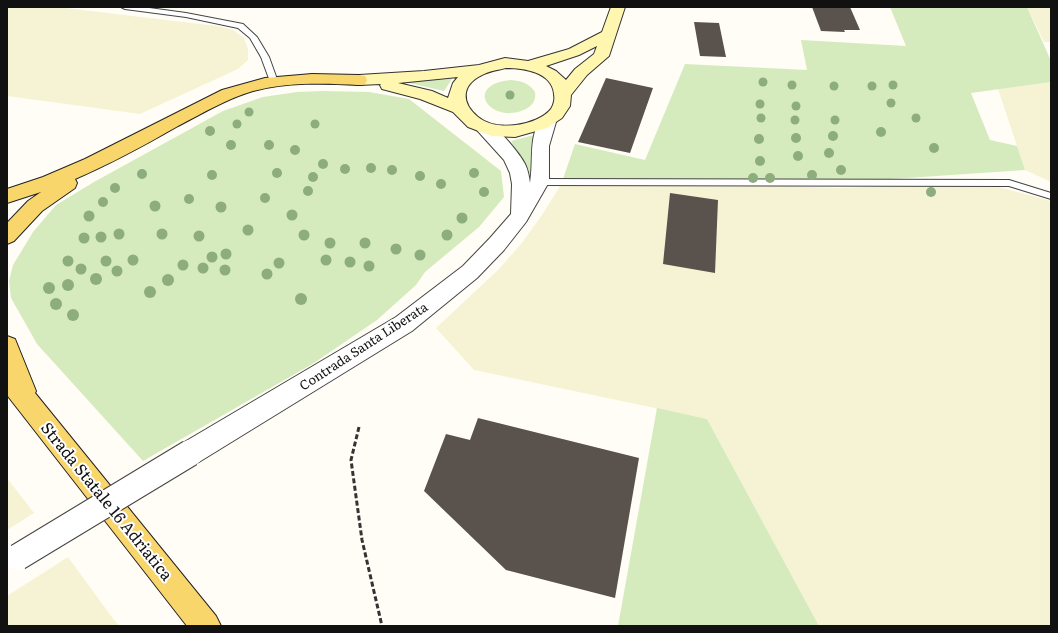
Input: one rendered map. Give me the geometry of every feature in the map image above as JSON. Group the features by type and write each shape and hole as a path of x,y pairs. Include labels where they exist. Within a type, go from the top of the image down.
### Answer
{"main road":[{"path":"564,93 581,72 601,56 618,7"},
{"path":"532,66 574,52 609,34"},
{"path":"7,196 72,172 105,157 225,95 248,87 274,82 332,78 359,80 398,86 458,108 468,119 484,128 500,131 517,131 533,128 547,122 558,113 563,103 564,93 560,84 553,76 543,70 532,66 505,63 479,69 424,76 359,80"},
{"path":"458,108 456,97 458,86 467,77 479,69"},
{"path":"7,236 35,206 105,157"},
{"path":"7,346 18,397"},
{"name":"Strada Statale 16 Adriatica","path":"7,377 18,397 206,626"}],"street":[{"path":"540,182 540,146 547,122"},
{"path":"484,128 507,151 516,163 521,175 522,194 519,217"},
{"name":"Contrada Santa Liberata","path":"12,560 404,324 470,272 498,244 519,217 540,182"}],"lane":[{"path":"125,7 186,15 240,26 253,37 265,57 274,82"},
{"path":"540,182 1009,183 1051,196"}],"path":[{"path":"359,426 351,460 362,540 382,626"}],"shaded area":[{"path":"7,7 57,7 217,26 233,30 244,38 248,49 248,60 238,69 140,114 7,96"},
{"path":"1027,7 1051,7 1051,42 1044,42"},
{"path":"1051,82 1051,182 1025,170 998,89"},
{"path":"762,185 836,188 892,186 995,186 1051,201 1051,626 819,626 707,419 474,370 436,328 499,269 521,244 542,215 560,186"},
{"path":"7,478 34,513 7,530"},
{"path":"68,557 120,626 7,626 7,596"}],"green space":[{"path":"890,7 1027,7 1051,61 1051,82 971,93 990,140 1017,146 1025,170 892,179 563,179 575,144 645,160 685,64 807,70 801,40 906,46"},
{"path":"452,79 444,91 405,82"},
{"path":"511,80 530,86 535,92 534,102 526,109 514,113 502,112 493,109 487,103 485,96 487,89 496,83"},
{"path":"297,92 369,92 409,99 501,171 504,197 479,227 425,272 416,285 377,320 314,363 143,461 37,344 11,298 9,281 13,265 33,232 56,205 94,182 223,111 263,97"},
{"path":"534,135 532,180 511,141"},
{"path":"657,408 707,419 819,626 618,626"}],"building":[{"path":"812,7 850,7 860,30 844,30 845,32 821,31"},
{"path":"694,22 719,23 726,57 700,56"},
{"path":"606,78 653,88 630,153 578,142"},
{"path":"670,193 718,200 715,273 663,264"},
{"path":"478,418 639,458 615,598 506,570 424,491 446,434 470,440"}]}
